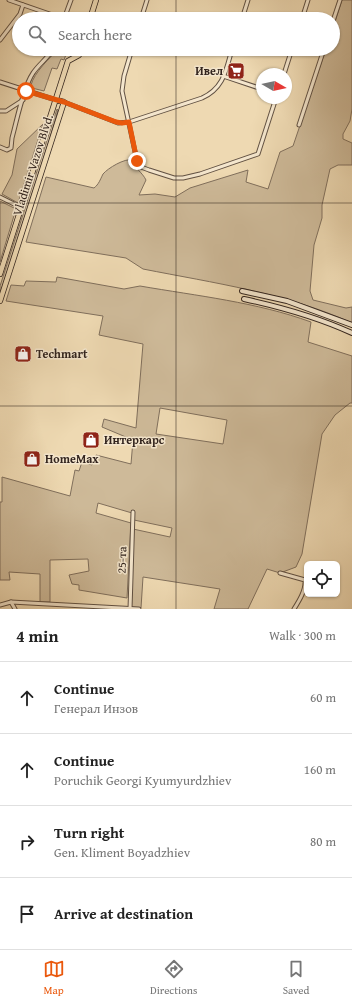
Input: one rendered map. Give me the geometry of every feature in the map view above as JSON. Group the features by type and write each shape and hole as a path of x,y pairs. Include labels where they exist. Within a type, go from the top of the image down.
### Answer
{"main road":[{"path":"92,12 96,0"},
{"name":"Vladimir Vazov Blvd.","path":"0,274 68,61 77,56"},
{"path":"56,100 64,102"},
{"name":"Vladimir Vazov Blvd.","path":"0,301 64,102"}],"street":[{"path":"9,0 44,12"},
{"path":"67,12 71,0"},
{"path":"144,12 147,0"},
{"path":"244,12 248,0"},
{"path":"304,12 308,0"},
{"path":"336,12 340,0"},
{"path":"21,12 23,5"},
{"path":"0,40 12,24"},
{"path":"0,147 7,150 11,148 12,138 32,74 49,56"},
{"path":"130,56 124,76 122,91 137,161 141,167 174,178 189,178 258,154 274,104"},
{"path":"64,102 116,122 129,122 207,96 216,89 223,76 230,56"},
{"path":"286,68 290,56"},
{"path":"299,125 322,56"},
{"path":"223,76 256,87"},
{"path":"0,82 56,100"},
{"path":"0,111 6,111 23,100"},
{"path":"0,197 18,206"},
{"path":"242,291 287,301 352,325"},
{"path":"244,299 311,317 352,333"},
{"name":"25-та","path":"130,609 133,512"},
{"path":"280,573 305,580 300,598 294,609"},
{"path":"11,602 14,609"},
{"path":"0,605 11,602 139,609"}],"shaded area":[{"path":"342,0 352,0 352,109 350,121 343,134 343,139 352,143 352,165 338,165 330,169 322,205 322,218 314,245 310,291 313,300 346,308 352,307 352,323 276,296 223,284 143,269 126,258 26,242 46,177 94,188 103,174 113,166 125,160 132,160 146,180 139,195 155,194 175,197 190,188 248,170 246,182 268,189 280,152 293,146 324,56 340,56 340,12 338,12"},
{"path":"52,56 65,56 64,60 61,59 57,69 52,68 44,91 32,88 31,85 33,80"},
{"path":"57,109 58,110 49,141 0,294 0,286"},
{"path":"43,124 18,203 2,194 12,175 17,149"},
{"path":"0,201 16,209 0,262"},
{"path":"57,277 124,289 140,286 227,300 269,309 311,322 308,342 352,356 352,403 335,415 322,434 302,554 296,567 280,573 267,569 248,609 214,609 220,589 143,577 141,608 130,608 133,529 170,537 172,528 134,520 132,513 98,503 96,513 131,523 127,598 79,590 79,585 72,584 69,575 89,571 88,559 50,560 50,602 40,602 40,574 9,572 10,580 0,580 0,502 2,502 2,477 70,496 75,470 79,471 82,462 92,465 96,455 131,464 133,440 102,427 104,419 136,428 143,344 99,335 103,316 6,301 11,285 24,286 26,281 56,282","holes":["160,408 227,420 223,444 156,434"]}],"place":[{"name":"Ивел","path":"236,71"},
{"name":"Techmart","path":"23,354"},
{"name":"Интеркарс","path":"91,440"},
{"name":"HomeMax","path":"32,459"}],"route":[{"path":"26,91 64,102 116,122 129,122 137,161"}]}
